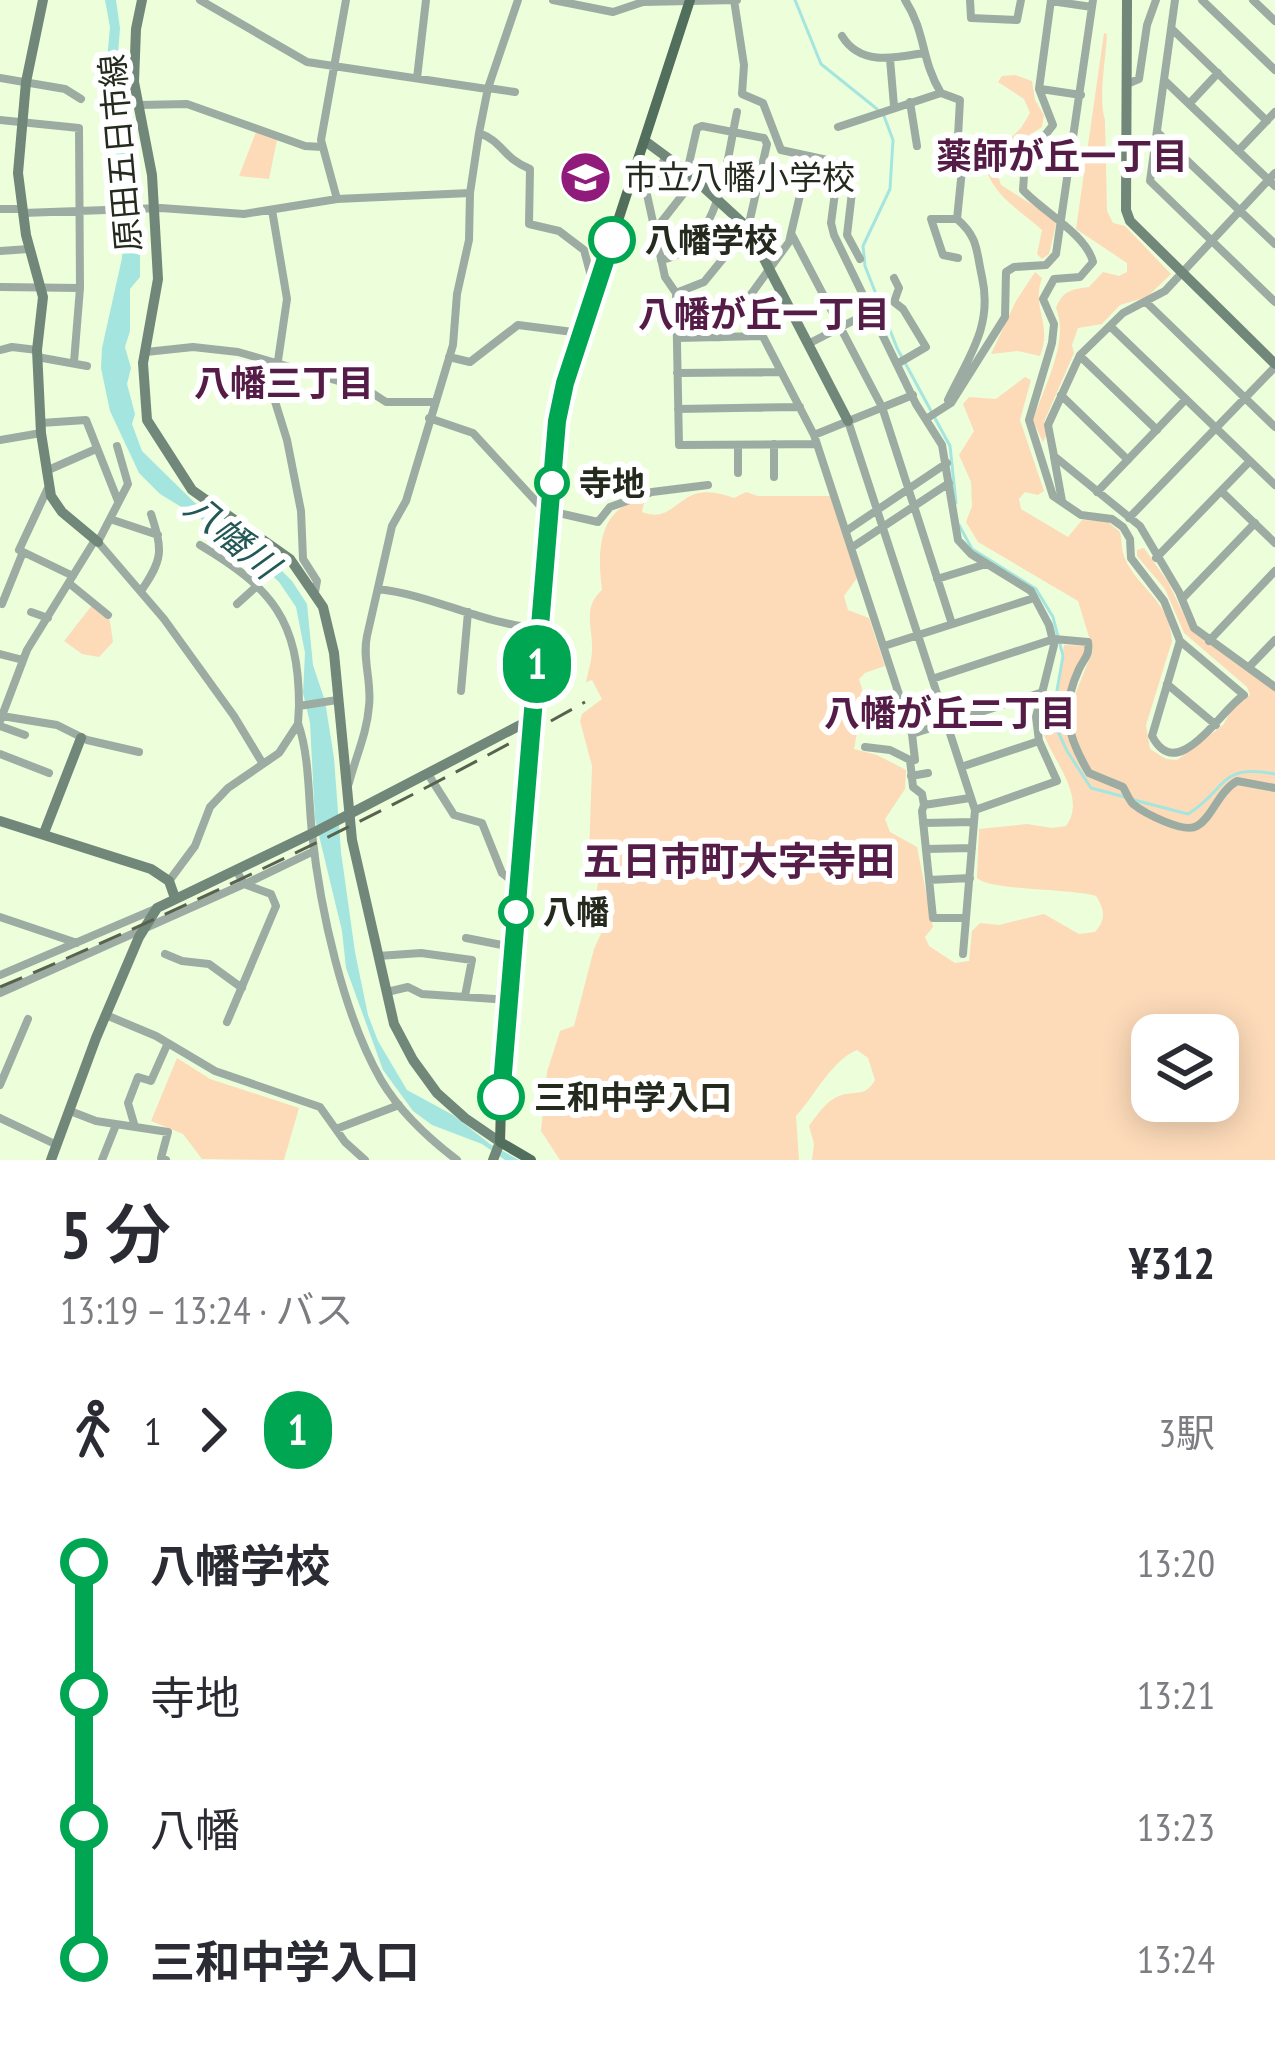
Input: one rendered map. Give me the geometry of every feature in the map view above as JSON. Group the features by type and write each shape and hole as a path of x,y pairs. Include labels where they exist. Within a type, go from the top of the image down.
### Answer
{"main road":[{"path":"531,1160 499,1144 557,421 581,333 690,0"}],"street":[{"path":"43,0 26,82 18,173 29,250 41,286 37,353 48,488 62,512 141,591 234,716 262,764"},
{"name":"原田五日市線","path":"142,0 134,67 158,279 144,352 146,420 192,490 290,559 315,592 331,632 359,882 394,1024 437,1093 499,1144"},
{"path":"200,0 301,59 515,92"},
{"path":"337,199 322,147 346,0"},
{"path":"417,78 426,0"},
{"path":"348,812 352,801 349,782 361,755 368,718 370,689 364,649 392,526 406,502 449,357 469,240 478,133 518,0"},
{"path":"553,0 613,13 643,2 736,0 745,64 742,94 763,104 784,151"},
{"path":"905,0 923,30 923,53 941,93"},
{"path":"970,0 971,18 1017,20 1021,0"},
{"path":"930,416 951,403 1005,317 1006,272 1052,262 1063,225 1093,4 1051,0 1040,89 1053,125 1025,161 1022,187 1026,195 1063,225 1091,252 1093,262 1083,276 1057,278 1049,285 1043,301 1054,324 1052,343 1029,420 1053,496 1081,515 1108,517 1123,527 1130,539 1131,558 1164,601 1180,641 1244,695 1182,752 1160,749 1152,736 1180,641"},
{"path":"1126,0 1126,210 1130,221 1275,366 1130,518"},
{"path":"1126,84 1139,79 1156,0"},
{"path":"1174,0 1150,182 1275,302"},
{"path":"1202,0 1275,70"},
{"path":"1253,0 1275,21"},
{"path":"1172,29 1267,121"},
{"path":"842,36 857,51 890,59 923,53"},
{"path":"890,59 894,106"},
{"path":"1189,104 1218,74"},
{"path":"0,78 65,89 81,99"},
{"path":"1062,502 1048,424 1080,356 1126,311 1165,291 1273,180 1164,80"},
{"path":"1040,89 1081,95"},
{"path":"838,128 941,93 960,100 958,136 963,160 957,219"},
{"path":"910,102 917,146"},
{"path":"138,105 187,104 305,146 322,147"},
{"path":"661,260 683,251 718,201 737,112"},
{"path":"1238,151 1275,112"},
{"path":"0,119 79,128 80,288 74,362"},
{"path":"655,231 690,175 697,128 702,126 770,136 775,149 839,165 852,192 847,235 860,259"},
{"path":"1157,132 1275,244"},
{"path":"478,133 494,138 508,159 530,169 529,224 559,231 584,250 595,291"},
{"path":"676,293 704,282 748,228 767,144 764,138"},
{"path":"645,141 748,228 848,421 975,810 963,954"},
{"path":"667,155 647,185 661,260 667,282 676,293 679,445 816,440 848,421 913,395"},
{"path":"762,170 836,185 831,228 942,445 958,539 966,550 1031,591 1054,639 1036,717 1039,741 1055,784 975,810"},
{"path":"720,337 792,235 804,178"},
{"path":"23,213 153,208 244,214 337,199 470,193"},
{"path":"0,208 23,213"},
{"path":"272,210 287,298 273,395 301,512 303,559 317,581 315,592"},
{"path":"944,406 986,317 988,298 978,243 957,219 934,218 930,222 943,255 958,258"},
{"path":"792,235 882,407 952,624"},
{"path":"0,250 29,250"},
{"path":"894,278 899,288 894,302 926,347 901,362"},
{"path":"0,287 80,288"},
{"path":"745,302 816,440 912,734 915,760 865,747"},
{"path":"1147,303 1275,427"},
{"path":"808,344 872,311"},
{"path":"449,357 470,362 518,325 581,333"},
{"path":"1110,326 1275,484"},
{"path":"677,338 763,336"},
{"path":"0,350 12,347 87,366"},
{"path":"144,352 197,347 238,352 366,389 386,402 434,403"},
{"path":"1080,356 1157,430"},
{"path":"677,373 782,372"},
{"path":"1061,395 1128,460"},
{"path":"1097,492 1186,399"},
{"path":"678,410 800,407"},
{"path":"429,418 473,433 550,511 598,522 610,507 652,492 708,485"},
{"path":"0,427 4,438 86,420 119,502"},
{"path":"773,444 774,477"},
{"path":"738,445 738,473"},
{"path":"1,721 23,660 128,484 117,446"},
{"path":"45,472 96,449"},
{"path":"1054,456 1140,526 1194,628 1275,687"},
{"path":"1156,558 1250,461"},
{"path":"846,531 947,463"},
{"path":"851,548 949,483"},
{"path":"48,488 19,550 72,580 108,616"},
{"path":"1221,490 1275,543"},
{"path":"141,591 155,572 162,547 151,514"},
{"path":"110,519 158,535"},
{"path":"1182,599 1255,523"},
{"path":"200,545 257,586 280,609 291,632 314,851 352,1009 373,1065 399,1106 457,1160"},
{"path":"2,604 23,552"},
{"path":"937,579 986,564"},
{"path":"1209,641 1275,571"},
{"path":"237,604 257,586"},
{"path":"378,589 415,593 468,612 541,628"},
{"path":"884,646 1034,598"},
{"path":"31,612 48,619"},
{"path":"460,691 468,612"},
{"path":"932,679 1054,639 1088,642 1089,653 1075,682 1066,719 1089,773 1123,787 1131,802 1175,825 1192,828 1237,782 1275,788"},
{"path":"1249,667 1275,640"},
{"path":"0,654 23,660"},
{"path":"1167,684 1216,725"},
{"path":"868,701 898,692"},
{"path":"912,734 1040,693"},
{"path":"300,706 335,700"},
{"path":"0,975 157,908 313,833 532,719"},
{"path":"1,721 25,735"},
{"path":"1,721 57,725 81,738 139,752"},
{"path":"169,881 195,846 210,807 228,788 279,753 298,724"},
{"path":"44,833 81,738"},
{"path":"961,767 1039,741"},
{"path":"0,754 49,773"},
{"path":"910,760 913,787 922,794 924,805 933,918 966,918"},
{"path":"911,776 928,773"},
{"path":"428,774 454,814 482,824 502,874 518,885"},
{"path":"924,805 970,798"},
{"path":"0,821 151,869 169,881 176,898"},
{"path":"923,823 974,822"},
{"path":"926,849 972,848"},
{"path":"0,993 314,851"},
{"path":"227,1022 276,906 271,894 244,884 236,870"},
{"path":"929,880 970,878"},
{"path":"51,1160 106,1015 157,908"},
{"path":"0,917 77,943"},
{"path":"466,938 513,947"},
{"path":"376,956 422,953 472,960 465,996"},
{"path":"165,954 209,964 242,988"},
{"path":"385,993 407,987 422,994 509,1000"},
{"path":"106,1015 215,1071 320,1107 365,1160"},
{"path":"0,1085 28,1019"},
{"path":"136,1127 128,1103 138,1077 151,1081 167,1044"},
{"path":"336,1129 399,1106"},
{"path":"70,1111 116,1125 168,1132 161,1158 166,1160"},
{"path":"0,1118 57,1145"},
{"path":"102,1160 116,1125"},
{"path":"493,1160 499,1144"}],"shaded area":[{"path":"1104,33 1107,211 1113,223 1125,226 1171,274 1147,297 1120,305 1102,324 1078,328 1074,353 1044,422 1043,442 1033,421 1058,350 1058,302 1068,292 1089,287 1103,272 1119,276 1127,272 1127,263 1076,229"},
{"path":"1002,76 1032,81 1044,115 1042,127 1026,137 1019,154 1000,163 997,173 1001,185 1052,217 1056,225 1049,254 1042,259 1037,254 1042,230 999,193 985,163 1030,113 1024,99 998,82"},
{"path":"256,132 277,140 269,179 239,176"},
{"path":"1035,272 1042,278 1040,356 1018,351 991,354 1016,301"},
{"path":"1025,377 1031,380 1020,420 1044,491 1038,495 1025,492 1019,499 1021,509 1068,537 1082,520 1107,521 1120,532 1128,564 1165,614 1172,641 1146,725 1150,749 1177,760 1223,725 1233,708 1250,695 1247,687 1184,633 1165,589 1137,550 1144,548 1168,582 1192,631 1275,691 1275,1160 812,1160 809,1126 819,1113 834,1098 863,1091 875,1080 868,1058 857,1050 832,1070 796,1116 799,1160 560,1160 541,1131 547,1072 560,1031 574,1026 605,925 597,897 602,869 589,856 592,766 580,721 602,699 592,680 586,682 592,654 590,611 602,590 604,532 629,503 645,498 642,512 658,514 700,493 734,498 746,492 830,496 857,578 844,596 848,610 869,618 885,666 859,679 864,695 854,749 906,770 905,789 885,819 890,832 917,847 933,927 925,937 929,946 955,963 969,961 972,931 980,923 999,925 1044,914 1079,934 1099,927 1103,914 1096,896 998,885 977,878 979,829 1066,826 1073,801 1039,718 1050,716 1058,730 1053,710 1064,645 1087,646 1065,705 1068,732 1070,707 1093,650 1078,601 978,542 966,522 972,506 971,482 959,455 974,431 963,404 969,397 996,399"},
{"path":"93,604 110,621 113,642 99,657 82,654 64,641"},
{"path":"177,1058 210,1079 299,1108 284,1160 202,1159 183,1134 151,1121"}],"water":[{"name":"八幡川","path":"105,0 116,0 120,28 116,81 135,170 140,225 140,277 130,289 130,331 125,347 131,368 127,384 135,414 132,424 142,451 194,502 250,539 292,581 307,604 313,665 325,701 334,758 341,852 368,1015 407,1090 519,1160 505,1160 482,1144 432,1125 413,1111 383,1070 346,968 342,931 315,819 310,723 303,693 305,653 296,607 279,582 234,539 160,494 139,473 110,411 102,348 122,258 125,196 104,92 110,27"}],"waterway":[{"path":"795,0 821,64 877,109"},
{"path":"884,116 893,140 890,189 863,246 865,266 897,348 950,446 956,503"},
{"path":"959,525 972,549 1036,589 1053,617 1063,656 1052,719 1091,788 1125,797"},
{"path":"1134,800 1188,814 1233,775 1275,774"}],"railway":[{"path":"0,987 297,852 585,702"}],"bus line":[{"name":"1","path":"501,1097 557,421 612,240"}],"place":[{"name":"市立八幡小学校","path":"585,177"},
{"name":"八幡学校","path":"612,240"},
{"name":"寺地","path":"552,483"},
{"name":"八幡","path":"516,912"},
{"name":"三和中学入口","path":"501,1097"}],"district":[{"name":"薬師が丘一丁目","path":"1062,156"},
{"name":"八幡が丘一丁目","path":"764,314"},
{"name":"八幡三丁目","path":"284,383"},
{"name":"八幡が丘二丁目","path":"950,713"},
{"name":"五日市町大字寺田","path":"739,861"}]}
